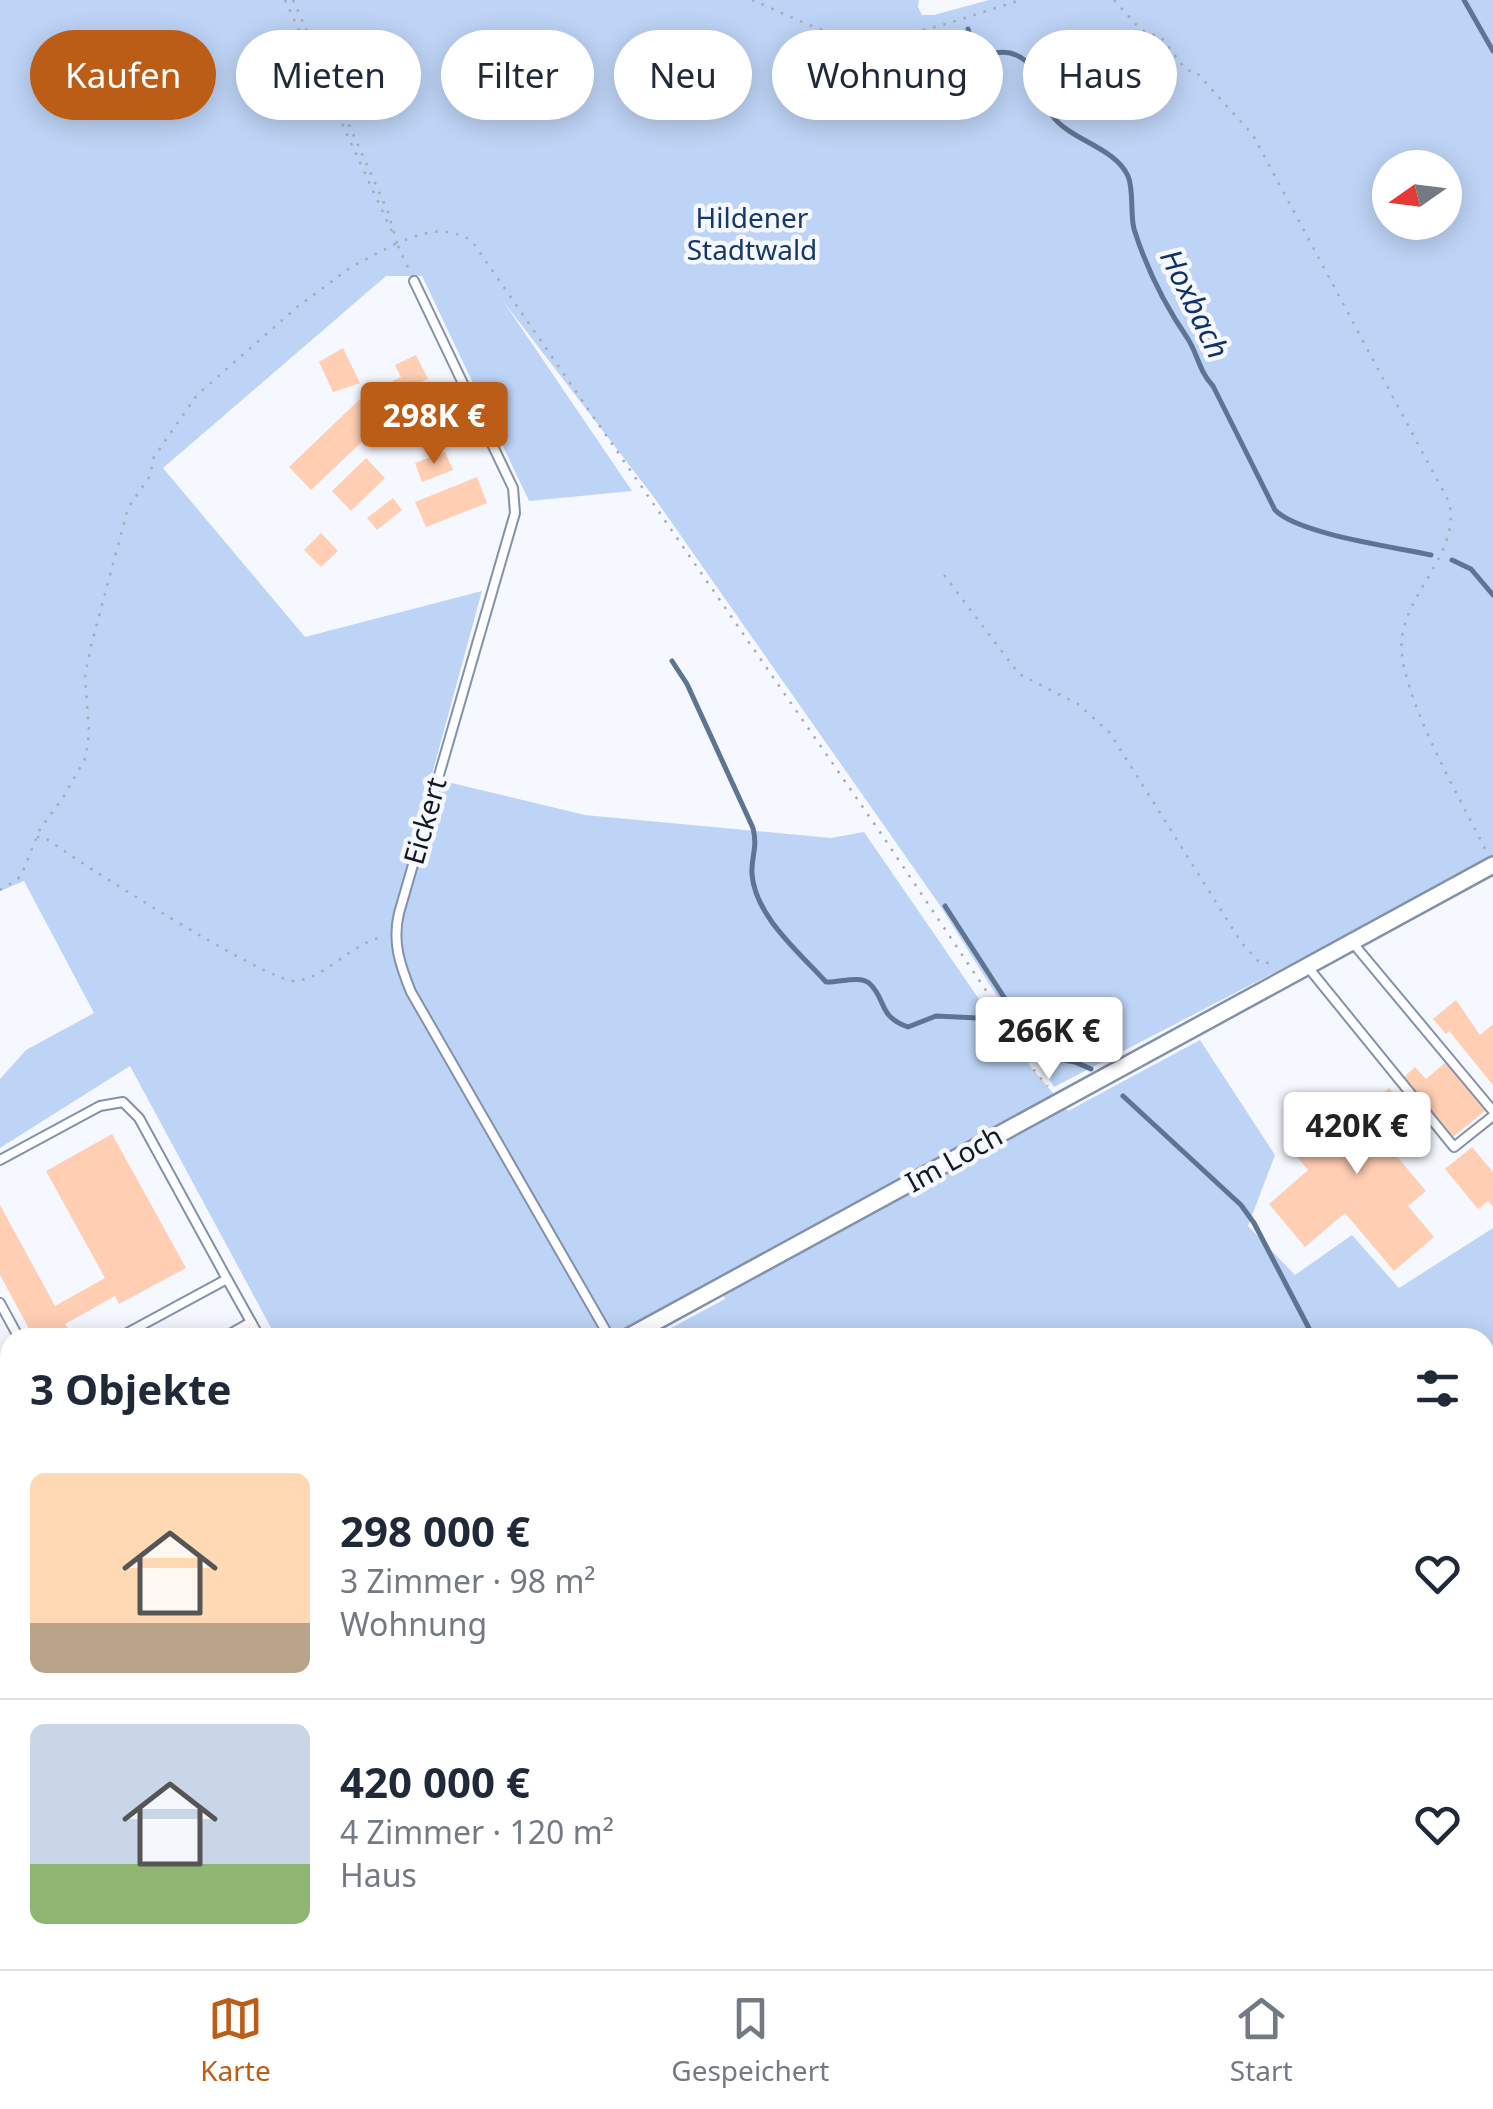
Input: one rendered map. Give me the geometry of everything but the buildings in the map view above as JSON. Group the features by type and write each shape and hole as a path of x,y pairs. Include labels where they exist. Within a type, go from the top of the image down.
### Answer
{"street":[{"name":"Im Loch","path":"644,1328 1492,869"}],"lane":[{"name":"Eickert","path":"414,281 513,488 515,513 394,938 411,992 604,1328"},
{"path":"1307,966 1454,1148 1493,1113 1352,942"},
{"path":"0,1160 100,1106 123,1102 138,1118 254,1328"},
{"path":"136,1328 227,1279"},
{"path":"0,1302 14,1328"},
{"path":"240,1328 251,1322"}],"path":[{"path":"285,0 414,281"},
{"path":"293,0 388,212 397,243"},
{"path":"752,0 826,31 874,37 897,35 1021,0"},
{"path":"1114,0 1141,30 1162,38 1186,70 1196,72 1254,135 1448,502 1452,524 1448,538 1410,608 1402,635 1403,670 1419,716 1492,869"},
{"path":"0,890 18,879 36,837 86,757 90,732 85,675 91,646 128,508 150,476 154,458 198,395 296,308 350,267 397,243 432,230 453,230 472,241 882,835 1036,1073 1054,1090"},
{"path":"944,575 1019,674 1078,704 1110,733 1251,955 1268,964 1301,962 1307,966"},
{"path":"36,837 44,837 113,884 253,966 285,980 312,976 373,940 394,938"}],"green space":[{"name":"Hildener Stadtwald","path":"0,0 919,0 922,15 934,15 989,0 1493,0 1493,859 1054,1087 939,904 653,496 503,301 632,491 529,501 422,276 386,276 163,468 305,637 482,591 431,778 585,815 831,838 864,832 1001,1031 1068,1111 1200,1040 1275,1155 1248,1226 1295,1275 1352,1235 1399,1288 1493,1228 1493,1328 671,1328 725,1299 717,1281 628,1328 271,1328 130,1066 0,1148 0,1079 26,1050 94,1013 24,881 0,891"}],"waterway":[{"path":"1464,0 1493,51"},
{"name":"Hoxbach","path":"968,29 979,58 1007,52 1024,60 1036,75 1055,119 1122,166 1130,182 1134,229 1151,272 1275,510 1325,533 1431,555"},
{"name":"Hoxbach","path":"1452,560 1471,569 1493,595"},
{"path":"672,661 687,684 753,828 752,874 761,904 792,946 826,982 854,979 869,983 891,1018 908,1027 936,1016 998,1019"},
{"path":"945,906 1042,1056 1091,1069"},
{"path":"1123,1096 1241,1205 1309,1328"}]}
